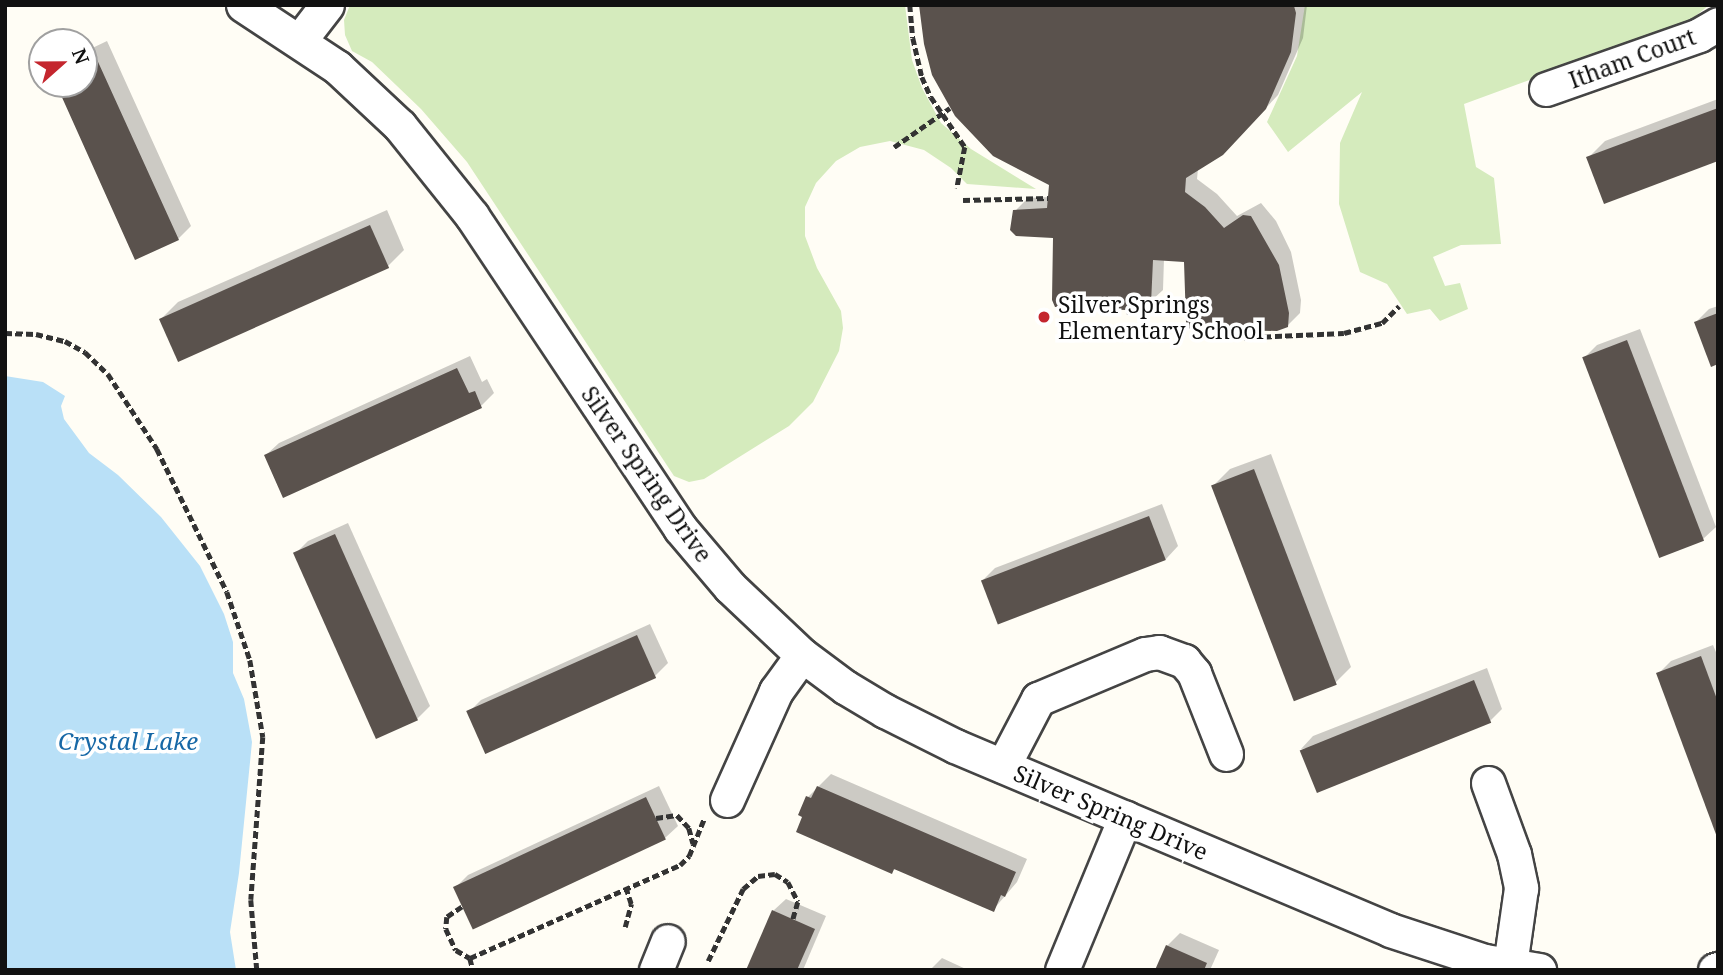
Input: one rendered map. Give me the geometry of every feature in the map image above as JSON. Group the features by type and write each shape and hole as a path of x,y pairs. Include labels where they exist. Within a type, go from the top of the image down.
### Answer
{"street":[{"name":"Silver Spring Drive","path":"243,5 300,40 370,96 433,163 472,216 680,528 730,587 802,654 845,687 885,711 1003,766 1390,930 1444,949 1525,967"},
{"path":"300,40 327,5"},
{"name":"Itham Court","path":"1546,89 1699,35 1718,24"},
{"path":"1003,766 1038,699 1144,654 1159,652 1184,661 1194,673 1226,754"},
{"path":"718,805 776,691 802,654"},
{"path":"1488,783 1514,854 1521,888 1525,967"},
{"path":"1062,970 1125,818"}],"path":[{"path":"911,5 916,58 931,97 965,146 957,188"},
{"path":"894,147 950,108"},
{"path":"963,200 1048,198"},
{"path":"1212,340 1344,333 1382,323 1399,306"},
{"path":"5,333 36,334 65,341 85,352 108,374 157,449 227,592 250,660 263,737 251,900 257,970"},
{"path":"470,958 680,865 718,805"},
{"path":"656,818 673,814 681,818 692,837 692,848"},
{"path":"708,961 743,889 758,876 775,874 788,882 799,902 793,919"},
{"path":"625,927 631,904 626,889"},
{"path":"462,907 447,917 446,929 456,950 470,958 473,970"}],"green space":[{"path":"350,5 905,5 912,60 922,88 941,123 971,149 1036,189 967,184 951,168 924,150 890,141 860,147 836,161 816,183 805,207 805,236 817,268 841,311 843,328 839,351 813,402 789,426 704,479 689,482 674,476 467,162 421,109 372,62 352,51 345,35 344,20"},
{"path":"1305,5 1709,5 1692,19 1673,27 1464,104 1476,167 1494,178 1501,244 1461,245 1433,257 1445,286 1460,283 1468,309 1440,321 1430,309 1407,314 1387,284 1360,272 1339,204 1340,143 1362,92 1288,152 1267,122 1297,56"}],"water":[{"name":"Crystal Lake","path":"5,376 43,382 65,396 61,406 64,419 89,453 118,475 161,517 200,566 224,614 233,642 233,673 244,699 252,742 239,873 230,932 236,970 5,970"}],"building":[{"path":"919,5 1294,6 1296,13 1291,52 1266,109 1223,155 1186,178 1185,192 1205,207 1224,228 1243,215 1251,216 1279,265 1289,313 1288,327 1277,331 1190,329 1186,322 1184,262 1153,260 1151,304 1148,308 1138,310 1139,315 1127,315 1126,310 1055,307 1052,300 1053,238 1016,236 1010,230 1013,210 1047,208 1049,185 993,156 955,116 932,75 924,44"},
{"path":"98,62 179,240 135,260 62,98 98,98"},
{"path":"1718,108 1718,161 1604,204 1586,157"},
{"path":"370,225 389,268 178,362 159,319"},
{"path":"1718,313 1718,364 1711,367 1694,322"},
{"path":"1627,340 1704,541 1659,558 1582,357"},
{"path":"457,368 469,393 475,391 482,408 283,498 264,455"},
{"path":"1254,469 1337,685 1294,701 1211,485"},
{"path":"1149,516 1166,560 998,624 981,581"},
{"path":"335,534 418,720 376,739 293,553"},
{"path":"637,635 656,678 485,754 466,711"},
{"path":"1701,656 1718,702 1717,837 1656,673"},
{"path":"1474,680 1491,723 1317,793 1300,750"},
{"path":"817,786 1016,872 1005,897 1001,895 994,912 894,869 892,874 796,832 802,817 798,815 806,796 811,798"},
{"path":"646,797 666,840 473,930 453,887"},
{"path":"772,910 815,929 797,970 746,970"},
{"path":"1166,945 1207,963 1204,970 1155,970"}],"place":[{"name":"Silver Springs Elementary School","path":"1044,317"}]}
